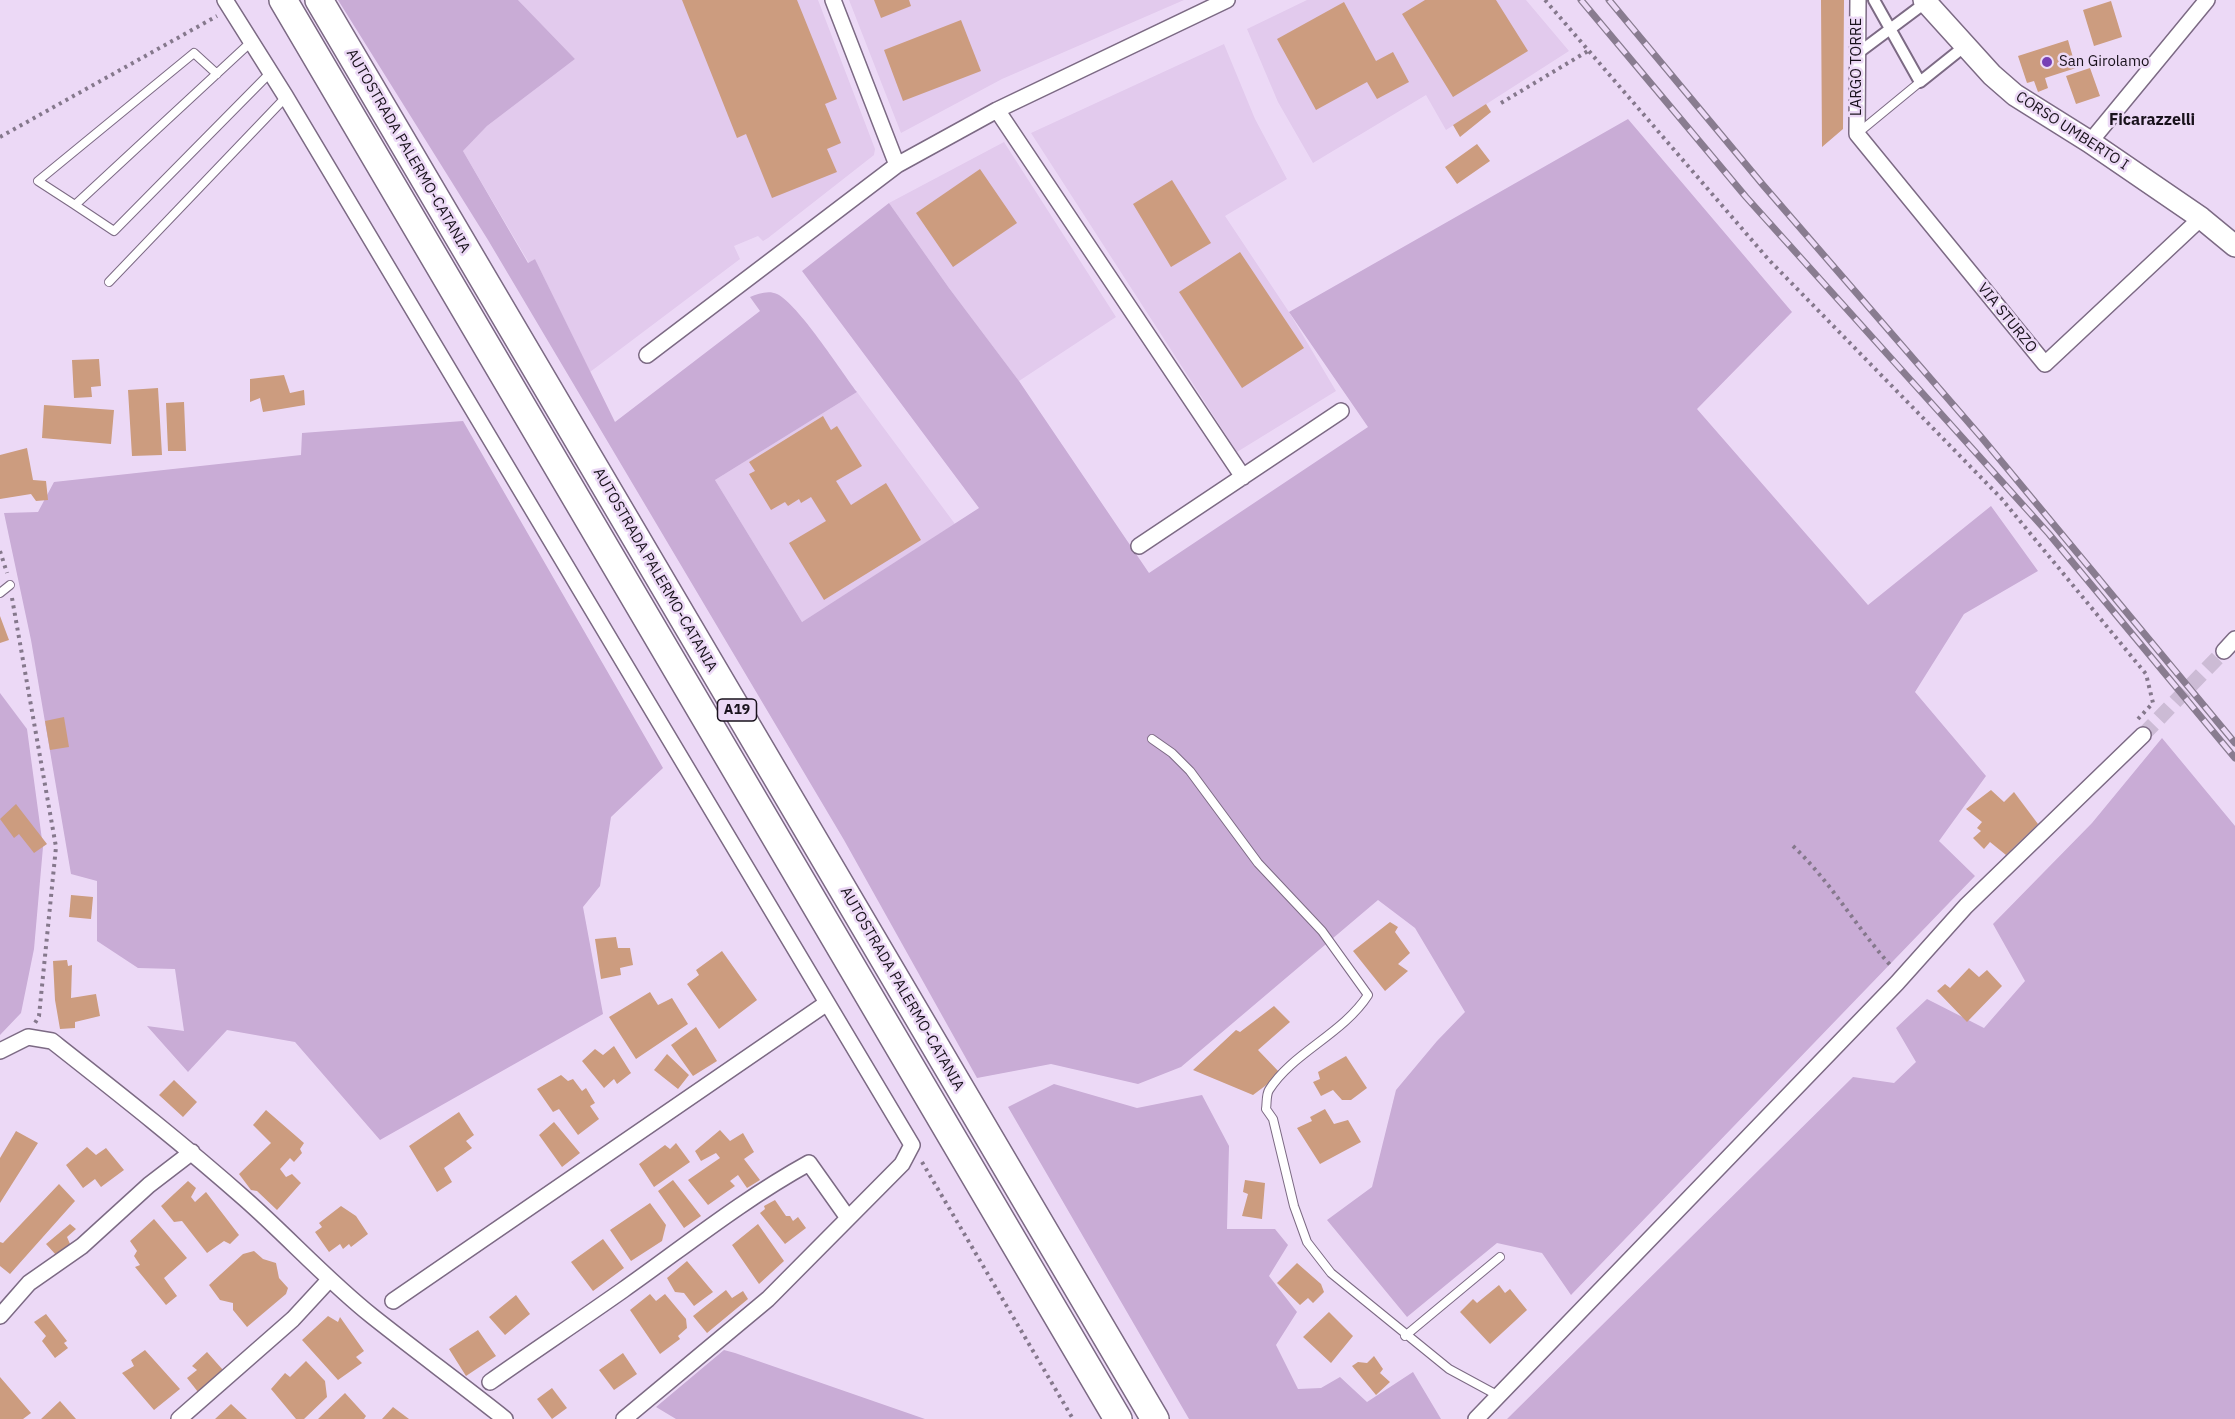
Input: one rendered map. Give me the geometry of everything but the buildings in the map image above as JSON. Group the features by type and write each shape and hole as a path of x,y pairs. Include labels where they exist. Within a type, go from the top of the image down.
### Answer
{"highway":[{"name":"AUTOSTRADA PALERMO-CATANIA","path":"283,0 1118,1419"},
{"name":"AUTOSTRADA PALERMO-CATANIA","path":"320,0 1155,1419"}],"main road":[{"name":"CORSO UMBERTO I","path":"1924,1 1965,46 2015,95 2091,142 2201,218 2235,246"}],"street":[{"path":"833,0 897,165"},
{"path":"647,356 897,165 997,110 1226,0"},
{"name":"LARGO TORRE","path":"1857,134 1858,0"},
{"path":"1874,0 1920,82 1965,46"},
{"path":"2091,142 2207,0"},
{"path":"1857,53 1891,29 1924,1"},
{"path":"228,4 286,97 912,1145 902,1164 768,1299 624,1419"},
{"path":"997,110 1243,477"},
{"name":"VIA STURZO","path":"1857,134 2045,364 2201,218"},
{"path":"1139,546 1341,411"},
{"path":"2224,651 2235,639"},
{"path":"1476,1419 2137,730"},
{"path":"393,1301 827,1003"},
{"path":"0,1051 28,1037 52,1041 192,1152 267,1219 330,1280 505,1419"},
{"path":"0,1316 29,1283 82,1246 149,1185 192,1152"},
{"path":"490,1382 623,1290 710,1225 772,1183 809,1163 848,1218"},
{"path":"179,1419 293,1318 330,1280"}],"lane":[{"path":"75,205 251,42"},
{"path":"216,74 194,53 38,181 114,231 271,72"},
{"path":"1857,134 1920,82"},
{"path":"109,282 286,97"},
{"path":"0,594 10,585"},
{"path":"1152,739 1172,753 1190,771 1258,862 1322,931 1368,995 1356,1012 1292,1066 1268,1091 1266,1109 1273,1119 1294,1206 1307,1242 1331,1273 1405,1336 1449,1369 1497,1395"},
{"path":"1405,1336 1500,1257"}],"path":[{"path":"1545,0 1769,261 1961,456 2069,578 2149,680 2153,703 2137,730"},
{"path":"0,137 228,4"},
{"path":"1501,103 1588,51"},
{"path":"0,551 10,585 56,848 39,1016 28,1037"},
{"path":"1793,846 1813,865 1840,897 1871,943 1901,978"},
{"path":"912,1145 1073,1419"}],"shaded area":[{"path":"338,0 518,0 575,59 487,126 463,151 528,263 535,259 615,422 760,311 750,297 767,292 777,294 786,300 819,339 857,392 715,480 802,622 979,508 802,271 889,203 1019,381 1149,573 1368,427 1289,312 1628,119 1792,312 1697,409 1868,605 1991,506 2038,571 1964,614 1915,692 1986,776 1939,841 1975,876 1571,1295 1542,1253 1497,1243 1407,1317 1327,1220 1372,1187 1396,1090 1465,1012 1415,928 1378,900 1181,1067 1138,1084 1051,1064 977,1078 844,840 488,240"},
{"path":"518,0 818,0 875,149 874,155 768,238 763,241 758,236 734,246 740,259 590,372 535,259 529,263 463,151 487,126 575,59"},
{"path":"849,0 1184,0 1002,79 901,133"},
{"path":"1307,0 1526,0 1569,51 1446,130 1426,95 1313,163 1278,102 1247,29"},
{"path":"1224,44 1255,119 1287,179 1225,216 1289,312 1336,391 1237,452 1031,133"},
{"path":"1004,142 1116,317 1019,381 889,203"},
{"path":"857,392 955,524 802,622 715,480"},
{"path":"463,421 663,768 611,817 600,886 583,907 603,1014 380,1140 295,1042 227,1030 188,1072 147,1026 184,1031 175,969 138,968 97,941 97,881 71,874 31,640 4,513 38,512 54,482 301,455 302,433"},
{"path":"0,693 27,729 43,847 34,949 21,1013 0,1035"},
{"path":"2162,738 2235,826 2235,1419 1507,1419 1853,1077 1894,1083 1916,1062 1896,1028 1927,999 1984,1028 2025,981 1993,924 2092,823"},
{"path":"1054,1084 1137,1108 1202,1095 1229,1146 1227,1229 1275,1229 1288,1245 1269,1276 1297,1312 1276,1345 1298,1389 1321,1388 1340,1377 1367,1402 1413,1372 1441,1419 1189,1419 1008,1107"},
{"path":"724,1350 925,1419 676,1419 656,1407"}],"tunnel":[{"path":"2143,735 2224,651"}],"railway":[{"path":"1581,0 1746,197 2049,534 2235,758"},
{"path":"1609,0 1763,185 1982,438 2235,743"}],"place":[{"name":"San Girolamo","path":"2047,62"}],"district":[{"name":"Ficarazzelli","path":"2152,120"}]}
